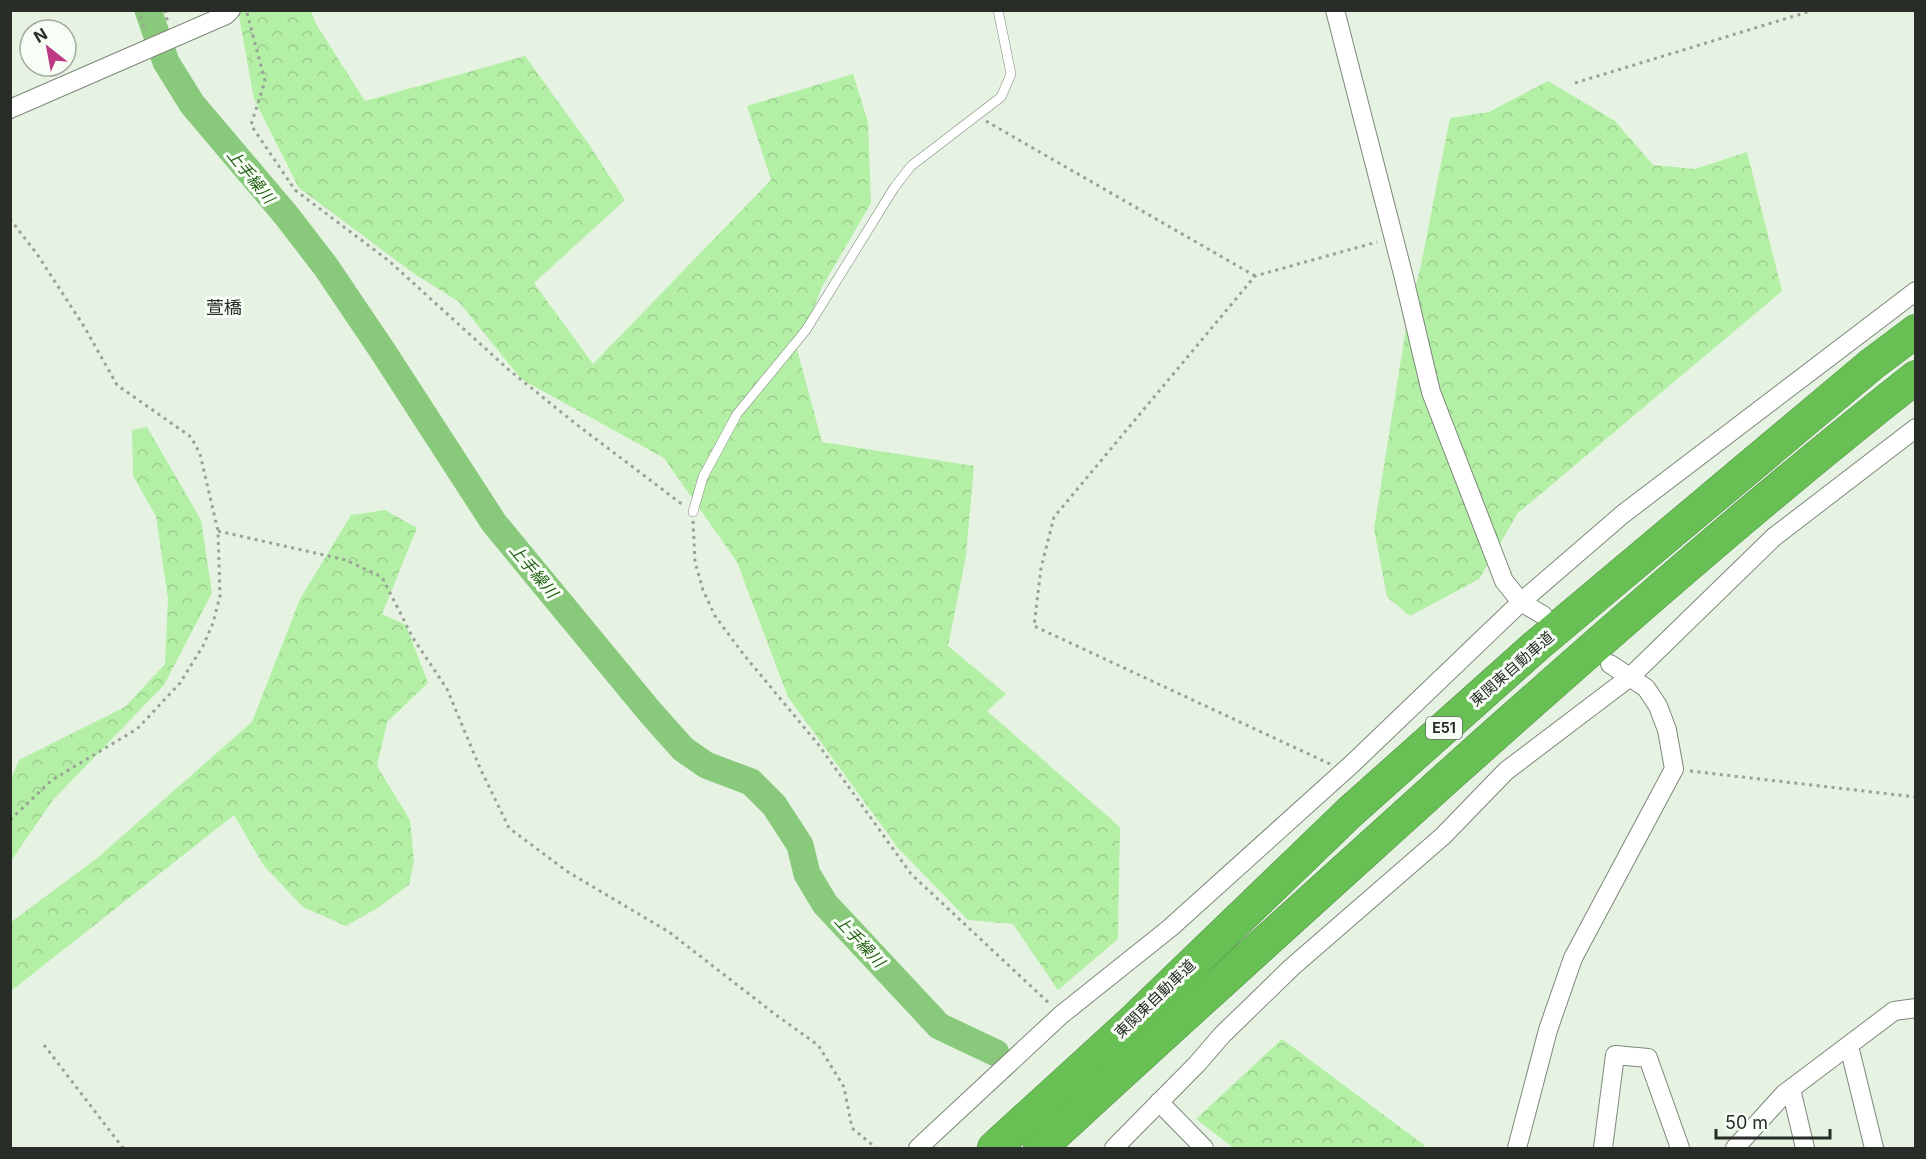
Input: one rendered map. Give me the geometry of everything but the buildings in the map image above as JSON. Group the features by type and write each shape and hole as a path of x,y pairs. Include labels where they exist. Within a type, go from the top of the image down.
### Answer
{"highway":[{"name":"東関東自動車道","path":"994,1149 1131,1023 1350,812 1536,646 1872,364 1916,331"},
{"name":"東関東自動車道","path":"1040,1149 1162,1035 1561,676 1754,510 1916,377"}],"street":[{"path":"10,109 226,15 231,10"},
{"path":"1335,10 1431,392 1504,581 1521,602 1543,615"},
{"path":"918,1149 1060,1015 1170,928 1344,771 1521,602 1623,514 1916,291"},
{"path":"1114,1149 1222,1035 1292,967 1443,836 1506,771 1630,677 1774,537 1916,428"},
{"path":"1517,1149 1548,1030 1574,958 1674,769 1667,730 1658,706 1646,688 1610,664"},
{"path":"1735,1149 1784,1094 1894,1011 1916,1008"},
{"path":"1849,1046 1874,1149"},
{"path":"1603,1149 1615,1055 1648,1058 1680,1149"},
{"path":"1791,1089 1805,1149"},
{"path":"1159,1102 1204,1149"}],"lane":[{"path":"693,512 703,477 737,414 806,330 894,188 911,166 1001,97 1011,74 998,10"}],"path":[{"path":"136,10 152,47"},
{"path":"246,10 266,81 251,125 295,190 389,261 509,370 576,424 693,512 695,562 703,590 715,616 744,655 818,744 911,874 1060,1015"},
{"path":"1575,84 1814,10"},
{"path":"976,116 1255,276"},
{"path":"10,219 37,254 85,328 117,385 191,437 200,454 218,531 220,596 203,646 180,682 137,729 52,780 10,820"},
{"path":"1344,771 1034,626 1041,568 1054,517 1255,276 1394,238"},
{"path":"218,531 346,560 382,577 413,638 447,689 480,768 509,828 568,872 669,932 818,1045 844,1087 852,1128 876,1149"},
{"path":"1674,769 1916,797"},
{"path":"44,1045 123,1149"}],"green space":[{"path":"238,11 311,11 316,24 365,101 525,56 588,143 625,200 534,283 593,364 771,180 747,106 853,74 868,122 871,203 822,287 797,349 822,442 974,466 966,556 948,646 1006,694 987,711 1120,827 1118,939 1058,990 1013,924 968,920 898,848 788,697 737,562 664,458 521,379 459,302 413,273 299,188 254,99"},
{"path":"1548,81 1615,121 1653,165 1695,169 1747,152 1782,291 1518,513 1479,579 1410,616 1387,597 1374,529 1407,321 1421,265 1450,118 1489,112"},
{"path":"147,427 201,520 212,593 164,685 53,800 11,861 11,779 19,760 125,707 165,664 168,599 156,516 133,476 132,430"},
{"path":"385,510 417,528 382,614 406,625 428,683 387,722 377,766 410,820 414,861 409,885 379,907 346,926 303,907 264,866 234,815 11,991 11,922 96,859 252,722 300,599 351,515"},
{"path":"1282,1039 1426,1148 1234,1148 1196,1119"}],"waterway":[{"name":"上手繰川","path":"148,10 166,62 192,104 286,215 326,267 494,523 683,749 706,765 751,782 774,805 800,845 807,874 825,904 939,1026 996,1053"}],"district":[{"name":"萱橋","path":"224,308"}]}
